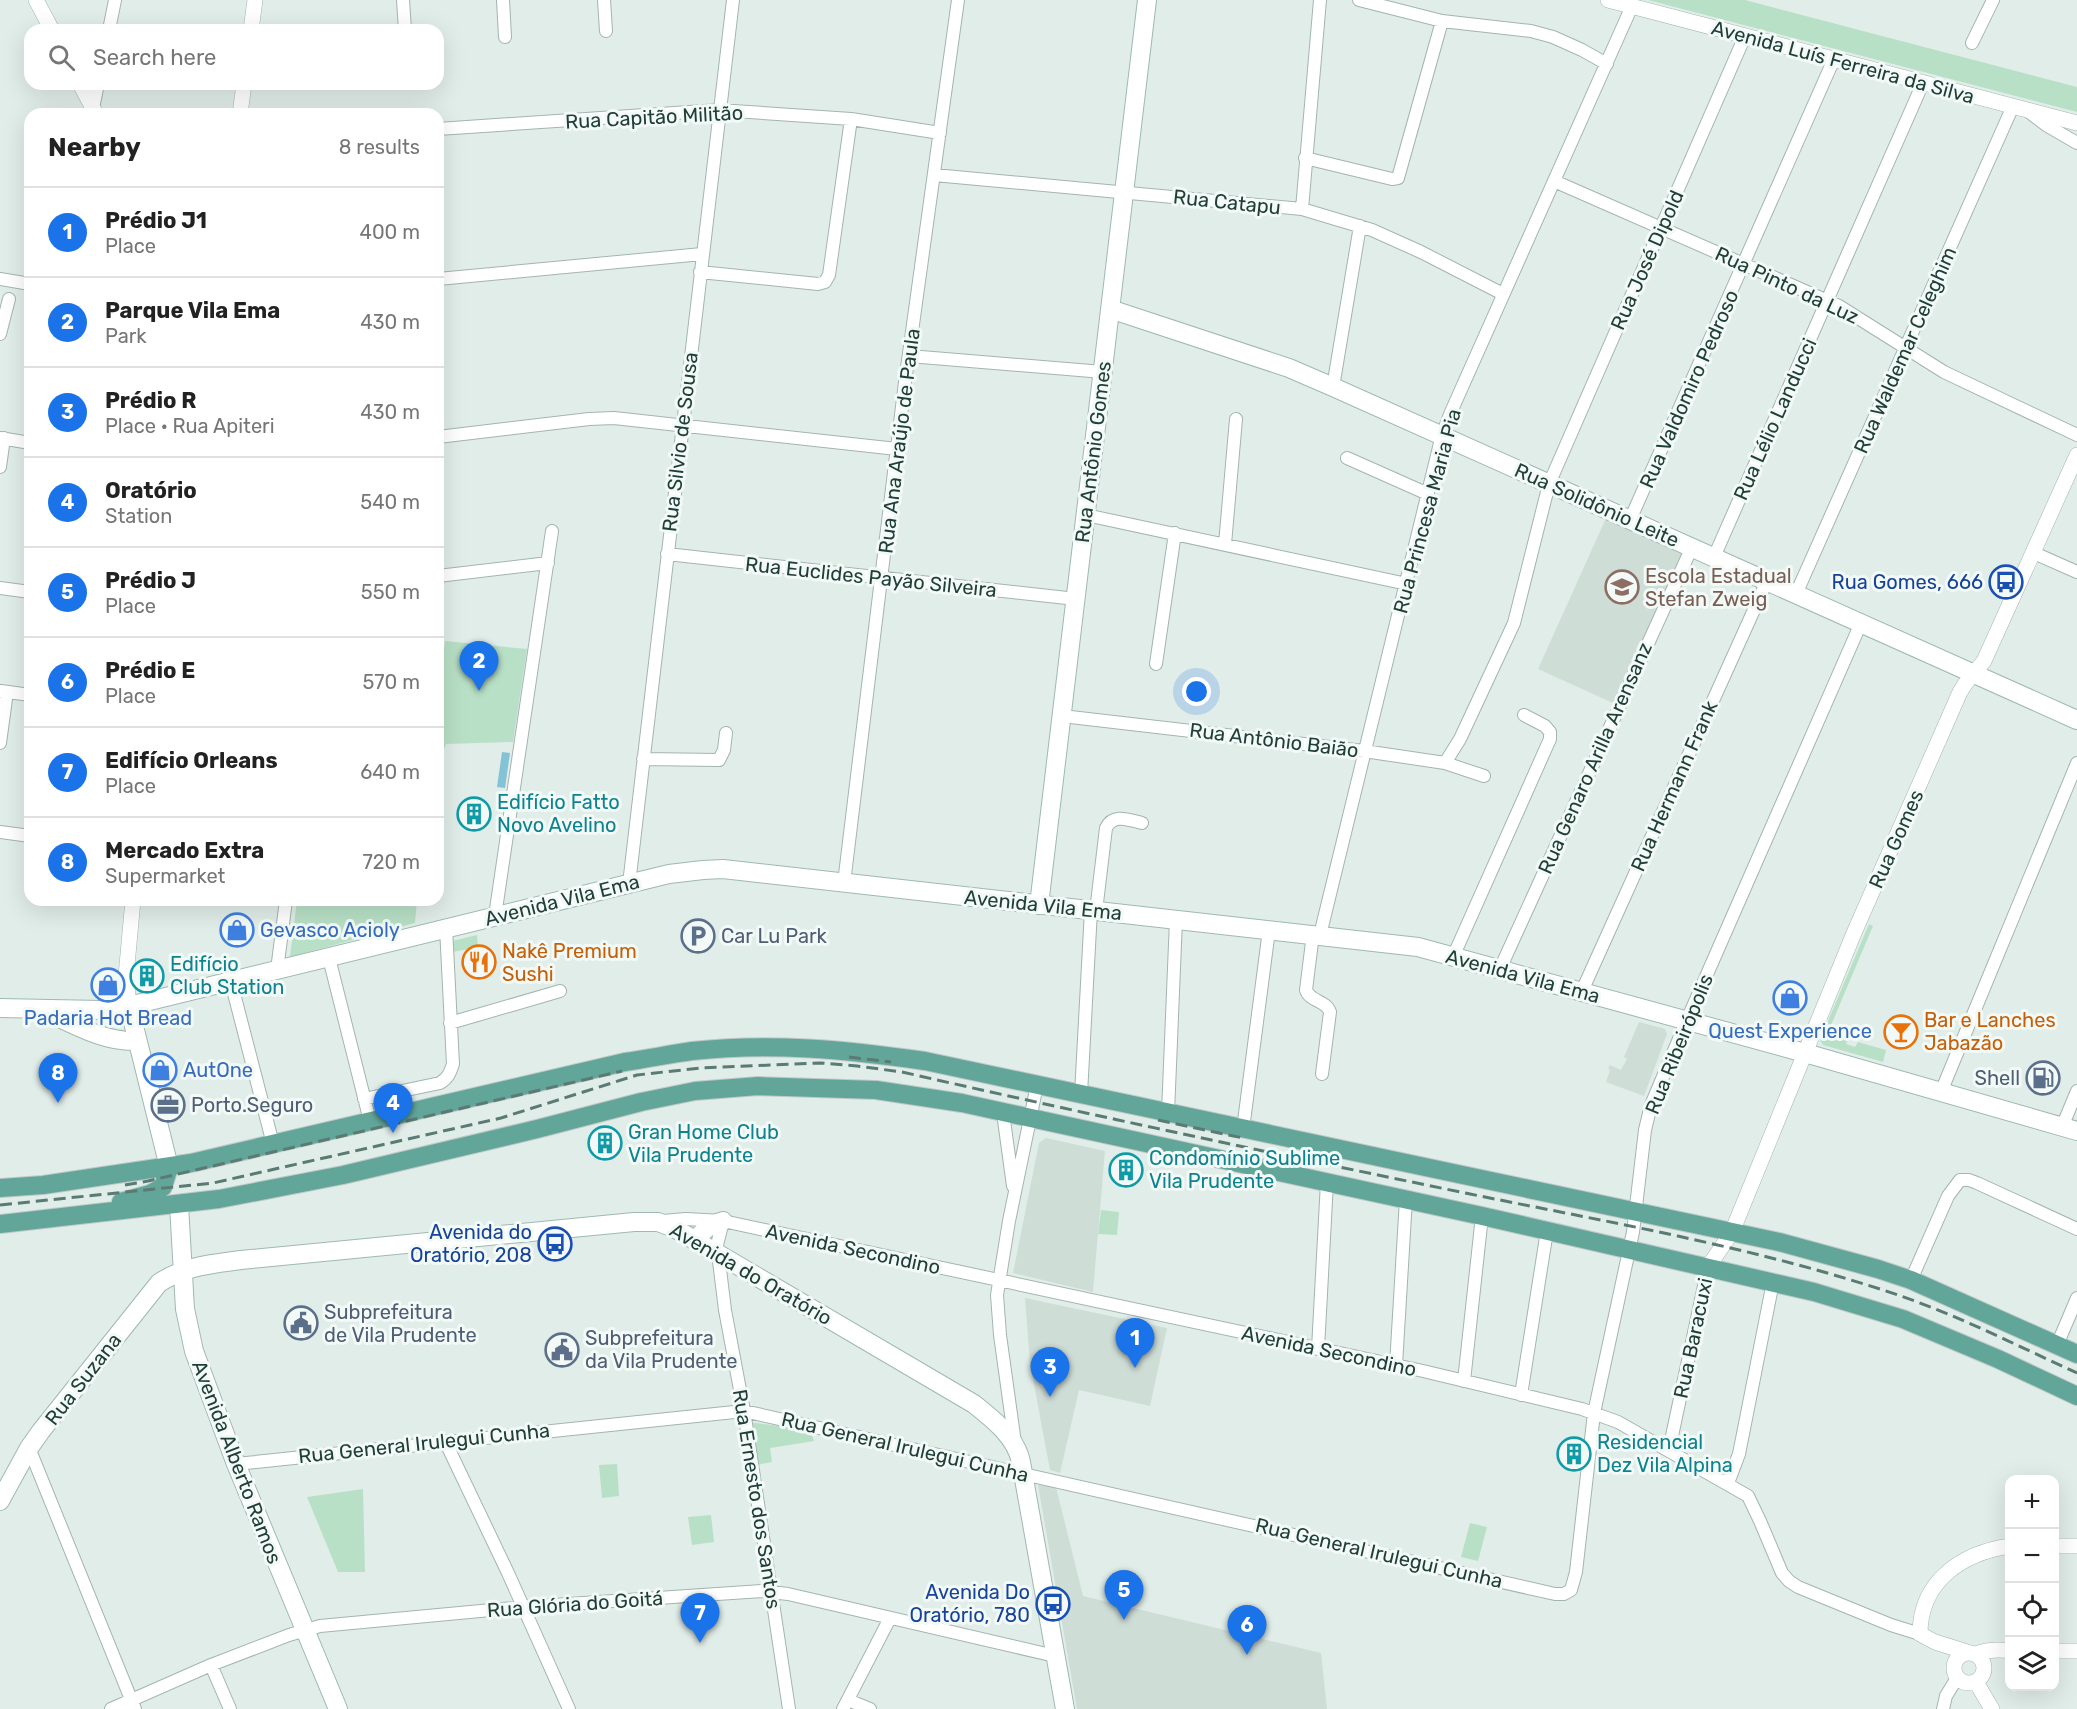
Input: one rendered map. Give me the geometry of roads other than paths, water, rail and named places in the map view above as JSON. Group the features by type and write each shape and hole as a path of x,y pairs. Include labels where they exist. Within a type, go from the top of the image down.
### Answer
{"main road":[{"name":"Rua Antônio Gomes","path":"1039,905 1147,0"},
{"name":"Rua Solidônio Leite","path":"1110,309 1289,368 2077,720"},
{"name":"Avenida Vila Ema","path":"0,1008 101,1010 129,1006 669,874 713,870 756,872 1418,947 1687,1020 2070,1129"},
{"path":"50,1218 150,1194 163,1187 169,1167 129,1006"},
{"path":"39,1009 102,1036 115,1040 136,1041"},
{"path":"0,1188 43,1185 169,1167 624,1062 693,1051 759,1047 815,1048 925,1061 1779,1242 1911,1280 2077,1354"},
{"path":"0,1224 219,1199 343,1175 537,1129 641,1101 695,1091 758,1086 876,1090 962,1103 1406,1199 1814,1292 1903,1319 1998,1359 2077,1396"},
{"name":"Avenida Alberto Ramos","path":"179,1205 185,1309 194,1351 236,1464 338,1709"},
{"path":"696,1240 710,1225 723,1221"},
{"name":"Avenida do Oratório","path":"182,1270 241,1260 634,1222 658,1222 674,1228 974,1404 992,1418 1015,1444 1023,1474 1065,1709"},
{"name":"Rua Suzana","path":"0,1501 28,1448 159,1283 182,1270"},
{"path":"2056,1387 2077,1384"}],"street":[{"path":"36,0 49,24"},
{"path":"110,24 115,0"},
{"path":"252,24 255,0"},
{"path":"403,0 405,24"},
{"path":"503,0 505,37"},
{"path":"604,0 606,31"},
{"name":"Rua Silvio de Sousa","path":"629,884 733,0"},
{"name":"Rua Ana Araújo de Paula","path":"844,883 897,448 958,0"},
{"path":"1302,209 1320,0"},
{"path":"1359,0 1442,21 1532,32 1582,50 1607,64"},
{"name":"Avenida Luís Ferreira da Silva","path":"1608,0 2077,123"},
{"path":"1972,43 1993,0"},
{"name":"Rua Princesa Maria Pia","path":"1322,1074 1330,1012 1327,1006 1307,994 1306,990 1316,935 1407,585 1442,435 1450,412 1632,6"},
{"path":"1305,158 1392,179 1398,178 1442,21"},
{"name":"Rua José Dipold","path":"1445,763 1460,739 1514,623 1549,484 1745,36"},
{"name":"Rua Valdomiro Pedroso","path":"1630,520 1834,59"},
{"name":"Rua Lélio Landucci","path":"1714,557 1923,83"},
{"path":"83,90 92,108"},
{"path":"94,108 97,90"},
{"path":"241,108 243,90"},
{"path":"2019,108 2077,143"},
{"name":"Rua Waldemar Celeghim","path":"1796,594 1907,347 2019,108"},
{"name":"Rua Capitão Militão","path":"444,129 719,110 850,119 940,133"},
{"path":"700,272 818,284 825,282 829,275 850,119"},
{"name":"Rua Catapu","path":"934,175 1302,209 1360,226 1421,252 1503,294"},
{"name":"Rua Pinto da Luz","path":"1554,181 1827,300 1907,347 1944,372 2077,435"},
{"path":"1333,387 1360,226"},
{"path":"444,278 702,254"},
{"path":"0,279 24,283"},
{"path":"0,334 9,299"},
{"path":"909,356 1103,372"},
{"path":"444,436 614,418 897,448"},
{"path":"1225,544 1236,419"},
{"path":"0,467 2,438 24,442"},
{"name":"Rua Gomes","path":"1732,1232 1854,933 1960,693 1984,661 2077,455"},
{"path":"1347,458 1428,494"},
{"path":"1086,515 1407,585"},
{"path":"495,916 552,531"},
{"path":"1156,664 1175,533"},
{"name":"Rua Genaro Arilla Arensanz","path":"1500,969 1692,547"},
{"path":"2034,553 2077,572"},
{"name":"Rua Euclides Payão Silveira","path":"667,554 1076,599"},
{"path":"444,575 548,563"},
{"name":"Rua Hermann Frank","path":"1581,992 1767,581"},
{"path":"0,588 24,591"},
{"name":"Rua Ribeirópolis","path":"1564,1594 1571,1590 1576,1572 1594,1413 1629,1250 1636,1212 1645,1130 1651,1105 1861,622"},
{"path":"0,743 4,691 24,694"},
{"path":"1454,957 1550,739 1550,732 1545,726 1524,715"},
{"name":"Rua Antônio Baião","path":"1062,716 1364,751 1445,763 1484,776"},
{"path":"643,759 719,760 724,750 726,733"},
{"path":"1941,1092 2077,763"},
{"path":"1081,1094 1093,910 1106,828 1109,822 1120,818 1142,823"},
{"path":"0,832 24,835"},
{"path":"129,1006 126,976 132,906"},
{"path":"277,970 285,906"},
{"path":"1168,1113 1176,920"},
{"path":"364,1099 440,1083 447,1079 453,1064 446,928"},
{"path":"1242,1129 1269,930"},
{"path":"329,958 370,1121"},
{"path":"231,982 273,1144"},
{"path":"450,1023 560,991"},
{"path":"1015,1444 997,1308 999,1281 1014,1196 1037,1085"},
{"path":"2070,1129 2077,1091"},
{"path":"1003,1113 1014,1196"},
{"path":"1911,1280 1948,1196 1960,1180 1977,1183 2077,1229"},
{"path":"1318,1349 1328,1182"},
{"path":"1396,1365 1406,1199"},
{"path":"1464,1382 1482,1216"},
{"name":"Avenida Secondino","path":"658,1222 686,1219 723,1221 1396,1365 1594,1413 1618,1422 1748,1496 1782,1573 1789,1581 1820,1597 1920,1634"},
{"name":"Rua Ernesto dos Santos","path":"723,1221 718,1234 717,1254 724,1310 744,1411 789,1709"},
{"path":"1521,1395 1547,1231"},
{"name":"Rua Baracuxi","path":"1669,1450 1708,1267 1732,1232"},
{"path":"1728,1484 1739,1454 1773,1282"},
{"path":"2057,1345 2077,1298"},
{"name":"Rua General Irulegui Cunha","path":"236,1464 744,1411 1554,1594 1564,1594"},
{"path":"445,1441 524,1607 569,1709"},
{"path":"28,1448 133,1704"},
{"path":"2059,1546 2077,1546"},
{"path":"1992,1709 1979,1678 1982,1660 1920,1634 1921,1615 1934,1587 1942,1576 1972,1556 2005,1547"},
{"name":"Rua Glória do Goitá","path":"111,1709 133,1704 212,1665 305,1629 338,1623 524,1607 772,1591 1055,1656"},
{"path":"870,1709 845,1704 890,1618"},
{"path":"1935,1642 1955,1673 1966,1683 1979,1678 2005,1657"},
{"path":"1942,1709 1955,1673 1957,1659 1965,1654 2000,1649 2005,1651"},
{"path":"2059,1651 2077,1651"},
{"path":"212,1665 230,1709"}],"water":[{"path":"502,752 510,753 505,788 497,787"}],"railway":[{"path":"849,1057 891,1062"},
{"path":"0,1205 213,1183 501,1118 637,1075 700,1068 821,1063 902,1072 1257,1150 1632,1226 1793,1263 1921,1303 2077,1373"},
{"path":"125,1185 622,1071"},
{"path":"1158,1120 1243,1138"}],"place":[{"name":"Rua Gomes, 666","path":"2006,582"},
{"name":"Escola Estadual Stefan Zweig","path":"1622,587"},
{"name":"Parque Vila Ema","path":"479,691"},
{"name":"Edifício Fatto Novo Avelino","path":"474,814"},
{"name":"Gevasco Acioly","path":"237,930"},
{"name":"Car Lu Park","path":"698,936"},
{"name":"Nakê Premium Sushi","path":"479,962"},
{"name":"Edifício Club Station","path":"147,976"},
{"name":"Padaria Hot Bread","path":"108,985"},
{"name":"Quest Experience","path":"1790,998"},
{"name":"Bar e Lanches Jabazão","path":"1901,1032"},
{"name":"AutOne","path":"160,1070"},
{"name":"Shell","path":"2043,1078"},
{"name":"Mercado Extra","path":"58,1103"},
{"name":"Porto.Seguro","path":"168,1105"},
{"name":"Oratório","path":"393,1133"},
{"name":"Gran Home Club Vila Prudente","path":"605,1143"},
{"name":"Condomínio Sublime Vila Prudente","path":"1126,1170"},
{"name":"Avenida do Oratório, 208","path":"555,1244"},
{"name":"Subprefeitura de Vila Prudente","path":"301,1323"},
{"name":"Subprefeitura da Vila Prudente","path":"562,1350"},
{"name":"Prédio J1","path":"1135,1368"},
{"name":"Prédio R","path":"1050,1397"},
{"name":"Residencial Dez Vila Alpina","path":"1574,1454"},
{"name":"Avenida Do Oratório, 780","path":"1053,1604"},
{"name":"Prédio J","path":"1124,1620"},
{"name":"Edifício Orleans","path":"700,1643"},
{"name":"Prédio E","path":"1247,1655"}]}
